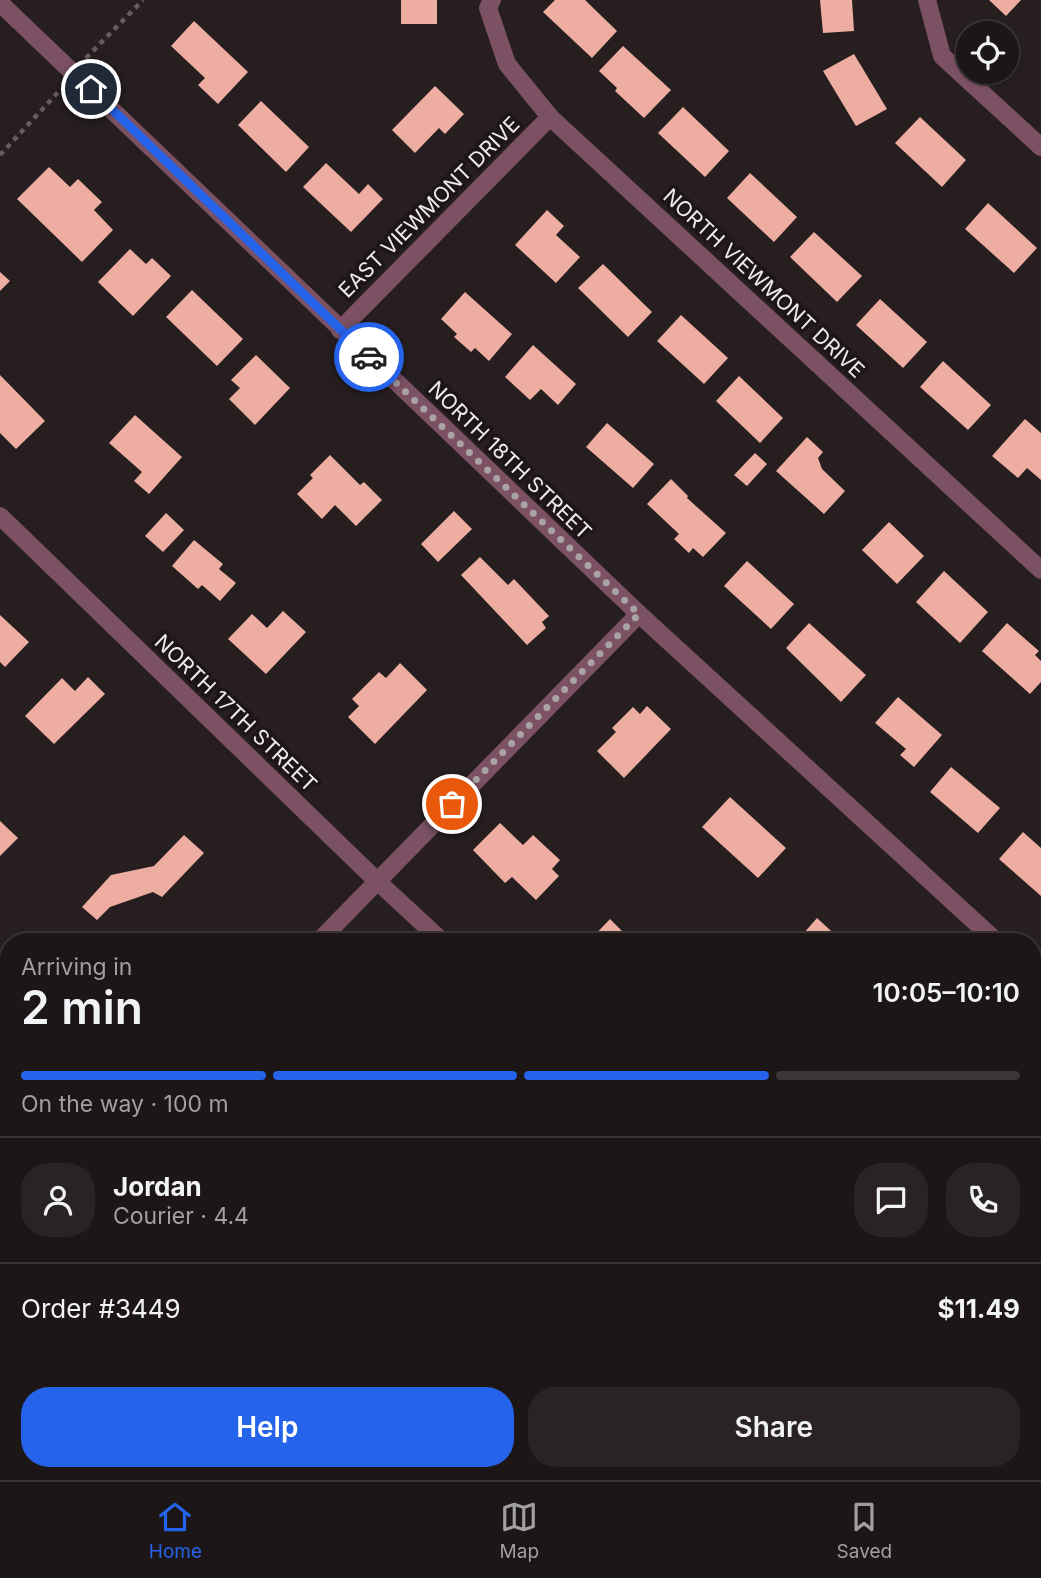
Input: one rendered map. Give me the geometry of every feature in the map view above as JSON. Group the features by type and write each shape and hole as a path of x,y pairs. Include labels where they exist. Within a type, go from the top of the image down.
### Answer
{"street":[{"path":"927,0 942,56 1041,147"},
{"name":"NORTH 18TH STREET","path":"0,3 639,614 987,933"},
{"name":"NORTH VIEWMONT DRIVE","path":"490,4 507,64 550,117 1041,570"},
{"name":"EAST VIEWMONT DRIVE","path":"340,330 550,117"},
{"name":"NORTH 17TH STREET","path":"0,516 433,933"},
{"path":"326,933 639,614"}],"building":[{"path":"401,0 437,0 437,24 401,24"},
{"path":"555,0 585,0 617,31 592,58 543,12"},
{"path":"820,0 852,0 854,31 823,33"},
{"path":"989,0 1021,0 1006,16"},
{"path":"194,21 248,72 218,104 198,85 205,78 171,46"},
{"path":"623,46 671,90 644,118 615,91 617,88 599,71"},
{"path":"854,54 887,109 856,126 823,71"},
{"path":"435,86 464,114 445,134 439,128 415,153 392,130"},
{"path":"261,101 309,147 286,172 238,125"},
{"path":"683,107 729,151 705,177 658,133"},
{"path":"920,117 966,160 942,187 895,143"},
{"path":"326,163 359,194 368,184 383,199 351,232 303,187"},
{"path":"49,167 70,187 78,179 102,202 94,210 113,230 82,262 17,199"},
{"path":"750,173 797,217 774,242 727,198"},
{"path":"988,203 1037,248 1014,273 965,229"},
{"path":"547,210 564,226 556,235 580,257 556,283 515,245"},
{"path":"814,232 862,276 837,302 790,257"},
{"path":"130,249 146,264 152,258 171,276 133,316 98,282"},
{"path":"603,264 652,312 628,337 578,288"},
{"path":"0,272 10,281 0,291"},
{"path":"192,290 243,339 217,366 166,317"},
{"path":"465,292 512,334 489,361 475,348 471,352 454,337 457,334 441,319"},
{"path":"880,299 927,342 903,368 856,325"},
{"path":"681,315 728,358 704,384 657,341"},
{"path":"533,345 576,384 558,405 541,389 530,400 505,377"},
{"path":"256,355 290,388 255,425 229,399 240,388 231,380"},
{"path":"943,361 991,405 968,430 920,387"},
{"path":"0,375 45,421 16,449 0,433"},
{"path":"739,376 783,418 760,443 716,401"},
{"path":"135,415 182,457 149,494 134,481 142,472 109,443"},
{"path":"1025,419 1041,433 1041,480 1027,468 1018,478 992,456"},
{"path":"607,423 654,464 633,488 586,447"},
{"path":"807,437 823,452 818,458 822,469 845,491 824,514 776,471"},
{"path":"755,453 767,464 747,486 734,475"},
{"path":"330,455 360,485 364,482 382,500 356,526 335,505 322,519 297,494 313,478 310,475"},
{"path":"671,479 687,498 726,533 703,557 693,548 689,553 674,539 679,534 647,504"},
{"path":"454,511 472,529 438,562 421,544"},
{"path":"166,513 184,530 163,552 145,536"},
{"path":"889,522 924,556 897,584 862,550"},
{"path":"194,540 223,564 219,569 236,583 220,601 202,585 198,589 172,566"},
{"path":"480,557 508,585 514,579 549,616 542,622 546,628 527,645 461,575"},
{"path":"747,561 794,604 771,629 724,586"},
{"path":"944,571 988,612 960,643 916,602"},
{"path":"283,611 306,632 266,674 228,639 252,614 267,628"},
{"path":"0,615 29,642 5,667 0,662"},
{"path":"809,623 866,675 841,702 786,648"},
{"path":"1007,623 1039,651 1035,655 1041,661 1041,682 1030,694 982,651"},
{"path":"400,663 427,690 375,744 348,717 359,706 352,699 379,672 386,678"},
{"path":"88,677 105,694 54,744 25,716 62,678 75,691"},
{"path":"898,697 942,735 914,767 900,755 906,749 875,723"},
{"path":"647,706 671,729 624,778 597,751 616,732 612,728 633,707 640,714"},
{"path":"951,767 1000,808 978,833 930,792"},
{"path":"730,797 786,848 758,878 702,827"},
{"path":"0,821 18,838 0,856"},
{"path":"500,823 523,845 533,835 560,860 552,869 559,876 536,900 512,877 505,883 473,850"},
{"path":"1023,832 1041,848 1041,896 999,859"},
{"path":"184,835 204,853 162,897 153,892 110,907 97,920 82,907 111,875 154,866"},
{"path":"817,918 833,933 804,933"},
{"path":"610,919 624,933 597,933"}],"way so far":[{"path":"369,357 639,614 452,804"}],"route":[{"path":"91,89 369,357"}]}
